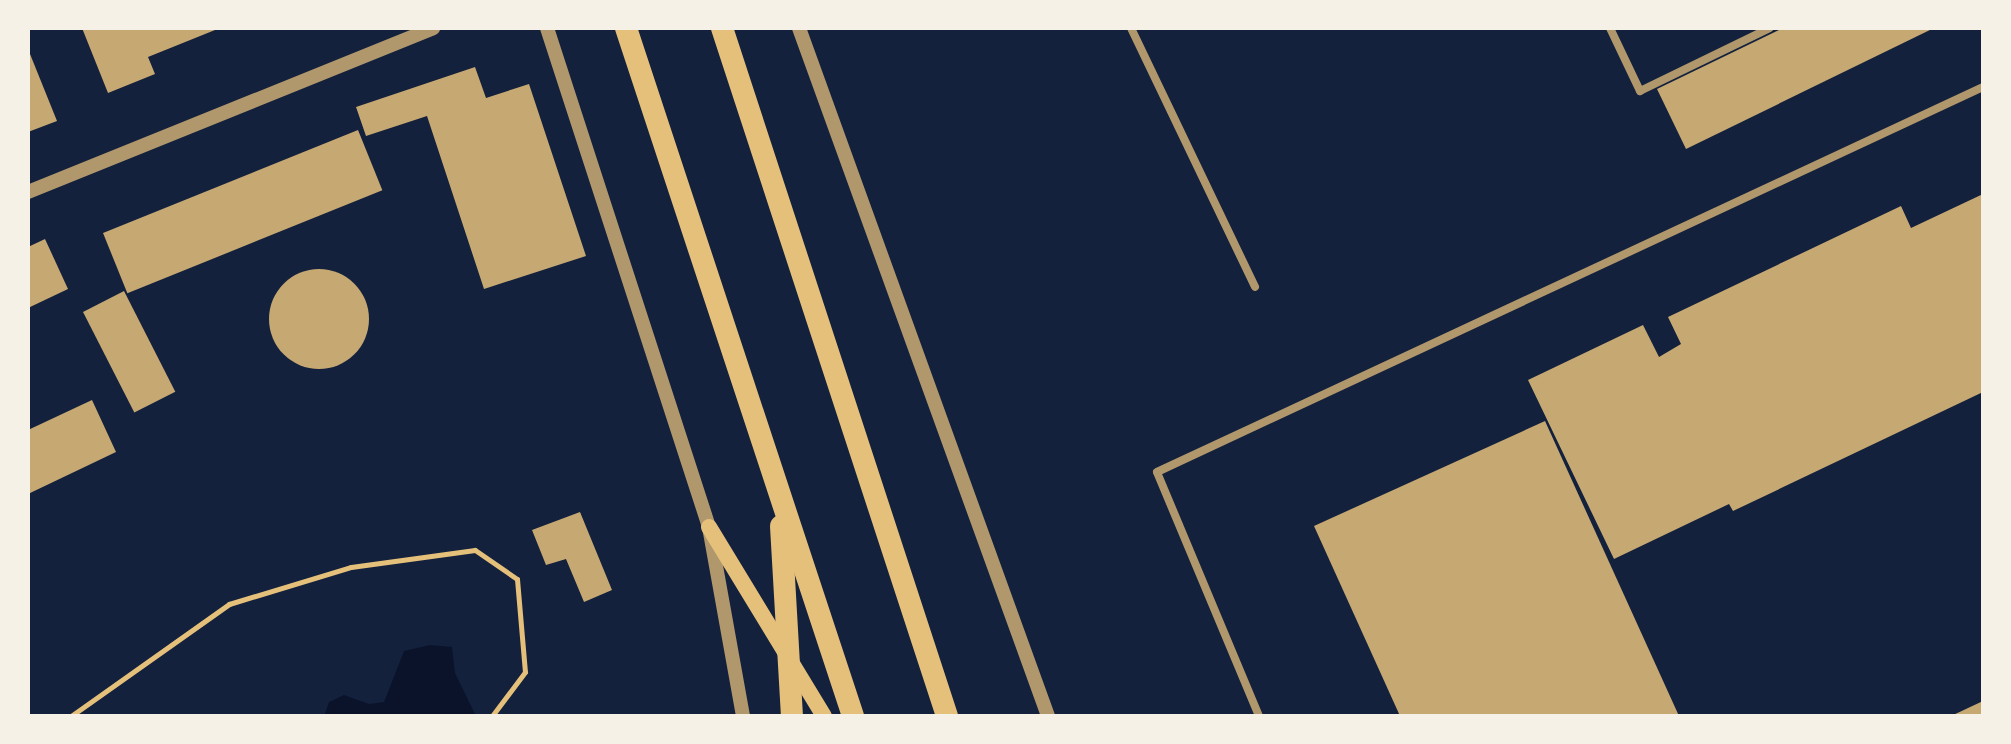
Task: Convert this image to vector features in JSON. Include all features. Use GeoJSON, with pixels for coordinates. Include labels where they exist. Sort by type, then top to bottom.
{"type":"FeatureCollection","features":[{"type":"Feature","properties":{"kind":"highway"},"geometry":{"type":"LineString","coordinates":[[722,28],[947,716]]}},
{"type":"Feature","properties":{"kind":"highway"},"geometry":{"type":"LineString","coordinates":[[641,73],[853,716]]}},
{"type":"Feature","properties":{"kind":"highway"},"geometry":{"type":"LineString","coordinates":[[779,497],[792,716]]}},
{"type":"Feature","properties":{"kind":"main road"},"geometry":{"type":"LineString","coordinates":[[626,28],[641,73]]}},
{"type":"Feature","properties":{"kind":"main road"},"geometry":{"type":"LineString","coordinates":[[722,28],[954,716]]}},
{"type":"Feature","properties":{"kind":"main road"},"geometry":{"type":"LineString","coordinates":[[656,119],[853,716]]}},
{"type":"Feature","properties":{"kind":"main road"},"geometry":{"type":"LineString","coordinates":[[709,527],[824,716]]}},
{"type":"Feature","properties":{"kind":"street"},"geometry":{"type":"LineString","coordinates":[[28,192],[433,28]]}},
{"type":"Feature","properties":{"kind":"street"},"geometry":{"type":"LineString","coordinates":[[547,28],[709,527],[743,716]]}},
{"type":"Feature","properties":{"kind":"street"},"geometry":{"type":"LineString","coordinates":[[799,28],[1048,716]]}},
{"type":"Feature","properties":{"kind":"street"},"geometry":{"type":"LineString","coordinates":[[1131,28],[1255,287]]}},
{"type":"Feature","properties":{"kind":"street"},"geometry":{"type":"LineString","coordinates":[[1610,28],[1640,91],[1770,28]]}},
{"type":"Feature","properties":{"kind":"street"},"geometry":{"type":"LineString","coordinates":[[1259,716],[1157,472],[1983,87]]}},
{"type":"Feature","properties":{"kind":"street"},"geometry":{"type":"LineString","coordinates":[[1037,687],[1037,716]]}},
{"type":"Feature","properties":{"kind":"path"},"geometry":{"type":"LineString","coordinates":[[71,716],[229,604],[351,567],[475,550],[517,579],[525,672],[492,716]]}},
{"type":"Feature","properties":{"kind":"water"},"geometry":{"type":"Polygon","coordinates":[[[430,645],[452,647],[455,673],[476,716],[324,716],[329,702],[344,695],[369,704],[384,702],[404,651],[430,645]]]}},
{"type":"Feature","properties":{"kind":"building"},"geometry":{"type":"Polygon","coordinates":[[[82,28],[220,28],[148,57],[155,74],[108,93],[82,28]]]}},
{"type":"Feature","properties":{"kind":"building"},"geometry":{"type":"Polygon","coordinates":[[[1783,28],[1934,28],[1686,149],[1657,89],[1783,28]]]}},
{"type":"Feature","properties":{"kind":"building"},"geometry":{"type":"Polygon","coordinates":[[[28,49],[57,121],[28,132],[28,49]]]}},
{"type":"Feature","properties":{"kind":"building"},"geometry":{"type":"Polygon","coordinates":[[[475,67],[486,98],[529,84],[586,256],[484,289],[427,116],[366,136],[356,107],[475,67]]]}},
{"type":"Feature","properties":{"kind":"building"},"geometry":{"type":"Polygon","coordinates":[[[358,130],[382,190],[127,293],[103,233],[358,130]]]}},
{"type":"Feature","properties":{"kind":"building"},"geometry":{"type":"Polygon","coordinates":[[[1983,194],[1983,392],[1733,511],[1729,504],[1614,559],[1528,380],[1643,325],[1659,357],[1681,344],[1668,317],[1901,206],[1911,228],[1983,194]]]}},
{"type":"Feature","properties":{"kind":"building"},"geometry":{"type":"Polygon","coordinates":[[[45,239],[68,289],[28,308],[28,247],[45,239]]]}},
{"type":"Feature","properties":{"kind":"building"},"geometry":{"type":"Polygon","coordinates":[[[319,269],[347,277],[361,291],[369,319],[361,347],[347,361],[319,369],[291,361],[277,347],[269,319],[277,291],[291,277],[319,269]]]}},
{"type":"Feature","properties":{"kind":"building"},"geometry":{"type":"Polygon","coordinates":[[[124,291],[175,392],[134,413],[83,312],[124,291]]]}},
{"type":"Feature","properties":{"kind":"building"},"geometry":{"type":"Polygon","coordinates":[[[92,400],[116,452],[28,494],[28,430],[92,400]]]}},
{"type":"Feature","properties":{"kind":"building"},"geometry":{"type":"Polygon","coordinates":[[[1545,421],[1679,716],[1400,716],[1314,526],[1545,421]]]}},
{"type":"Feature","properties":{"kind":"building"},"geometry":{"type":"Polygon","coordinates":[[[580,512],[612,590],[584,602],[566,559],[546,565],[532,530],[580,512]]]}},
{"type":"Feature","properties":{"kind":"building"},"geometry":{"type":"Polygon","coordinates":[[[1983,701],[1983,716],[1951,716],[1983,701]]]}}]}
